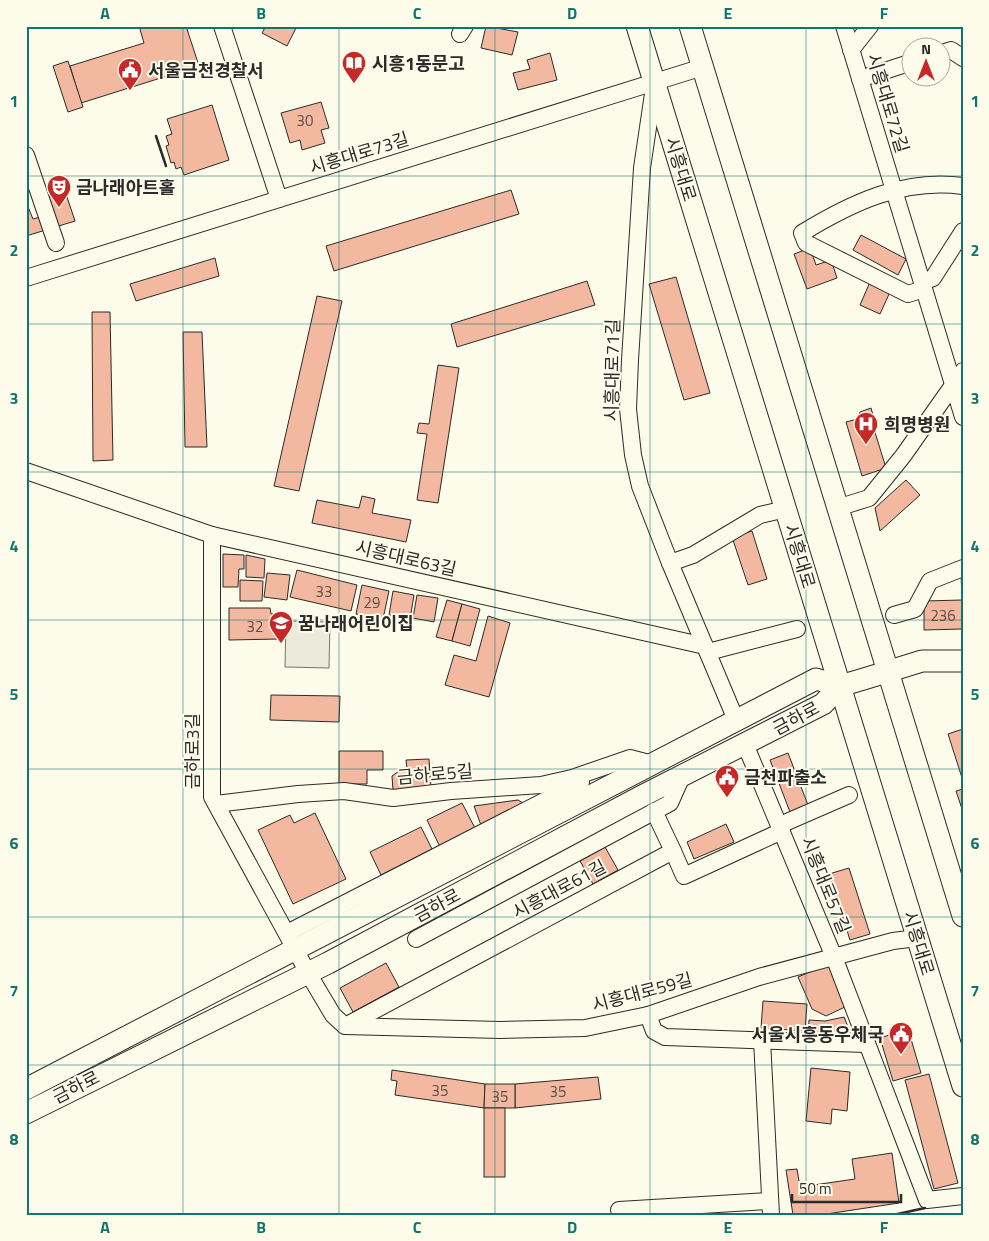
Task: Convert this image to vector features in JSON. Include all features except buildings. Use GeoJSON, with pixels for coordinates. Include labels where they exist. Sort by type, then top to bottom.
{"type":"FeatureCollection","features":[{"type":"Feature","properties":{"kind":"main road","name":"시흥대로"},"geometry":{"type":"LineString","coordinates":[[637,26],[963,1086]]}},
{"type":"Feature","properties":{"kind":"main road"},"geometry":{"type":"LineString","coordinates":[[690,26],[963,916]]}},
{"type":"Feature","properties":{"kind":"main road","name":"금하로"},"geometry":{"type":"LineString","coordinates":[[26,1113],[107,1071],[308,973],[823,704],[840,686],[922,661],[963,661]]}},
{"type":"Feature","properties":{"kind":"main road","name":"금하로"},"geometry":{"type":"LineString","coordinates":[[26,1089],[291,941],[653,764],[816,679],[840,686]]}},
{"type":"Feature","properties":{"kind":"street"},"geometry":{"type":"LineString","coordinates":[[222,26],[279,199]]}},
{"type":"Feature","properties":{"kind":"street","name":"시흥대로72길"},"geometry":{"type":"LineString","coordinates":[[844,26],[963,417]]}},
{"type":"Feature","properties":{"kind":"street"},"geometry":{"type":"LineString","coordinates":[[851,50],[870,26]]}},
{"type":"Feature","properties":{"kind":"street"},"geometry":{"type":"LineString","coordinates":[[952,51],[963,58]]}},
{"type":"Feature","properties":{"kind":"street"},"geometry":{"type":"LineString","coordinates":[[860,79],[902,65]]}},
{"type":"Feature","properties":{"kind":"street","name":"시흥대로73길"},"geometry":{"type":"LineString","coordinates":[[26,278],[703,67]]}},
{"type":"Feature","properties":{"kind":"street","name":"시흥대로71길"},"geometry":{"type":"LineString","coordinates":[[654,82],[642,168],[628,409],[640,486],[706,649]]}},
{"type":"Feature","properties":{"kind":"street"},"geometry":{"type":"LineString","coordinates":[[26,155],[56,243]]}},
{"type":"Feature","properties":{"kind":"street"},"geometry":{"type":"LineString","coordinates":[[963,186],[947,184],[894,192],[867,199],[842,209],[802,233],[806,243],[908,294],[933,278],[963,232]]}},
{"type":"Feature","properties":{"kind":"street"},"geometry":{"type":"LineString","coordinates":[[837,508],[868,498],[954,387],[963,371]]}},
{"type":"Feature","properties":{"kind":"street","name":"시흥대로63길"},"geometry":{"type":"LineString","coordinates":[[26,471],[212,534],[706,649]]}},
{"type":"Feature","properties":{"kind":"street"},"geometry":{"type":"LineString","coordinates":[[670,563],[694,555],[760,515],[786,509]]}},
{"type":"Feature","properties":{"kind":"street","name":"금하로3길"},"geometry":{"type":"LineString","coordinates":[[212,534],[212,797],[308,973]]}},
{"type":"Feature","properties":{"kind":"street"},"geometry":{"type":"LineString","coordinates":[[894,615],[915,609],[930,580],[963,568]]}},
{"type":"Feature","properties":{"kind":"street"},"geometry":{"type":"LineString","coordinates":[[736,720],[706,649],[797,629]]}},
{"type":"Feature","properties":{"kind":"street","name":"시흥대로57길"},"geometry":{"type":"LineString","coordinates":[[745,744],[834,957],[927,1200],[963,1196]]}},
{"type":"Feature","properties":{"kind":"street","name":"금하로5길"},"geometry":{"type":"LineString","coordinates":[[216,804],[298,794],[344,792],[393,798],[541,785],[614,765],[630,758],[653,764]]}},
{"type":"Feature","properties":{"kind":"street"},"geometry":{"type":"LineString","coordinates":[[291,941],[614,765]]}},
{"type":"Feature","properties":{"kind":"street"},"geometry":{"type":"LineString","coordinates":[[416,938],[670,803],[682,776]]}},
{"type":"Feature","properties":{"kind":"street"},"geometry":{"type":"LineString","coordinates":[[654,812],[684,876],[849,795]]}},
{"type":"Feature","properties":{"kind":"street","name":"시흥대로61길"},"geometry":{"type":"LineString","coordinates":[[345,1026],[672,851]]}},
{"type":"Feature","properties":{"kind":"street","name":"시흥대로59길"},"geometry":{"type":"LineString","coordinates":[[345,1026],[500,1030],[584,1028],[648,1015],[759,977],[893,941],[917,938]]}},
{"type":"Feature","properties":{"kind":"street"},"geometry":{"type":"LineString","coordinates":[[308,973],[333,1015],[345,1026]]}},
{"type":"Feature","properties":{"kind":"street"},"geometry":{"type":"LineString","coordinates":[[648,1015],[654,1031],[665,1037],[866,1044]]}},
{"type":"Feature","properties":{"kind":"street"},"geometry":{"type":"LineString","coordinates":[[619,1210],[770,1208],[762,1040]]}},
{"type":"Feature","properties":{"kind":"shaded area"},"geometry":{"type":"Polygon","coordinates":[[[286,621],[330,622],[329,668],[285,667],[286,621]]]}},
{"type":"Feature","properties":{"kind":"wall"},"geometry":{"type":"LineString","coordinates":[[156,136],[166,166]]}},
{"type":"Feature","properties":{"kind":"wall"},"geometry":{"type":"LineString","coordinates":[[893,1215],[925,1208]]}},
{"type":"Feature","properties":{"kind":"place","name":"시흥1동문고"},"geometry":{"type":"Point","coordinates":[354,84]}},
{"type":"Feature","properties":{"kind":"place","name":"서울금천경찰서"},"geometry":{"type":"Point","coordinates":[130,91]}},
{"type":"Feature","properties":{"kind":"place","name":"금나래아트홀"},"geometry":{"type":"Point","coordinates":[59,208]}},
{"type":"Feature","properties":{"kind":"place","name":"희명병원"},"geometry":{"type":"Point","coordinates":[866,445]}},
{"type":"Feature","properties":{"kind":"place","name":"꿈나래어린이집"},"geometry":{"type":"Point","coordinates":[281,644]}},
{"type":"Feature","properties":{"kind":"place","name":"금천파출소"},"geometry":{"type":"Point","coordinates":[727,798]}},
{"type":"Feature","properties":{"kind":"place","name":"서울시흥동우체국"},"geometry":{"type":"Point","coordinates":[901,1055]}}]}
